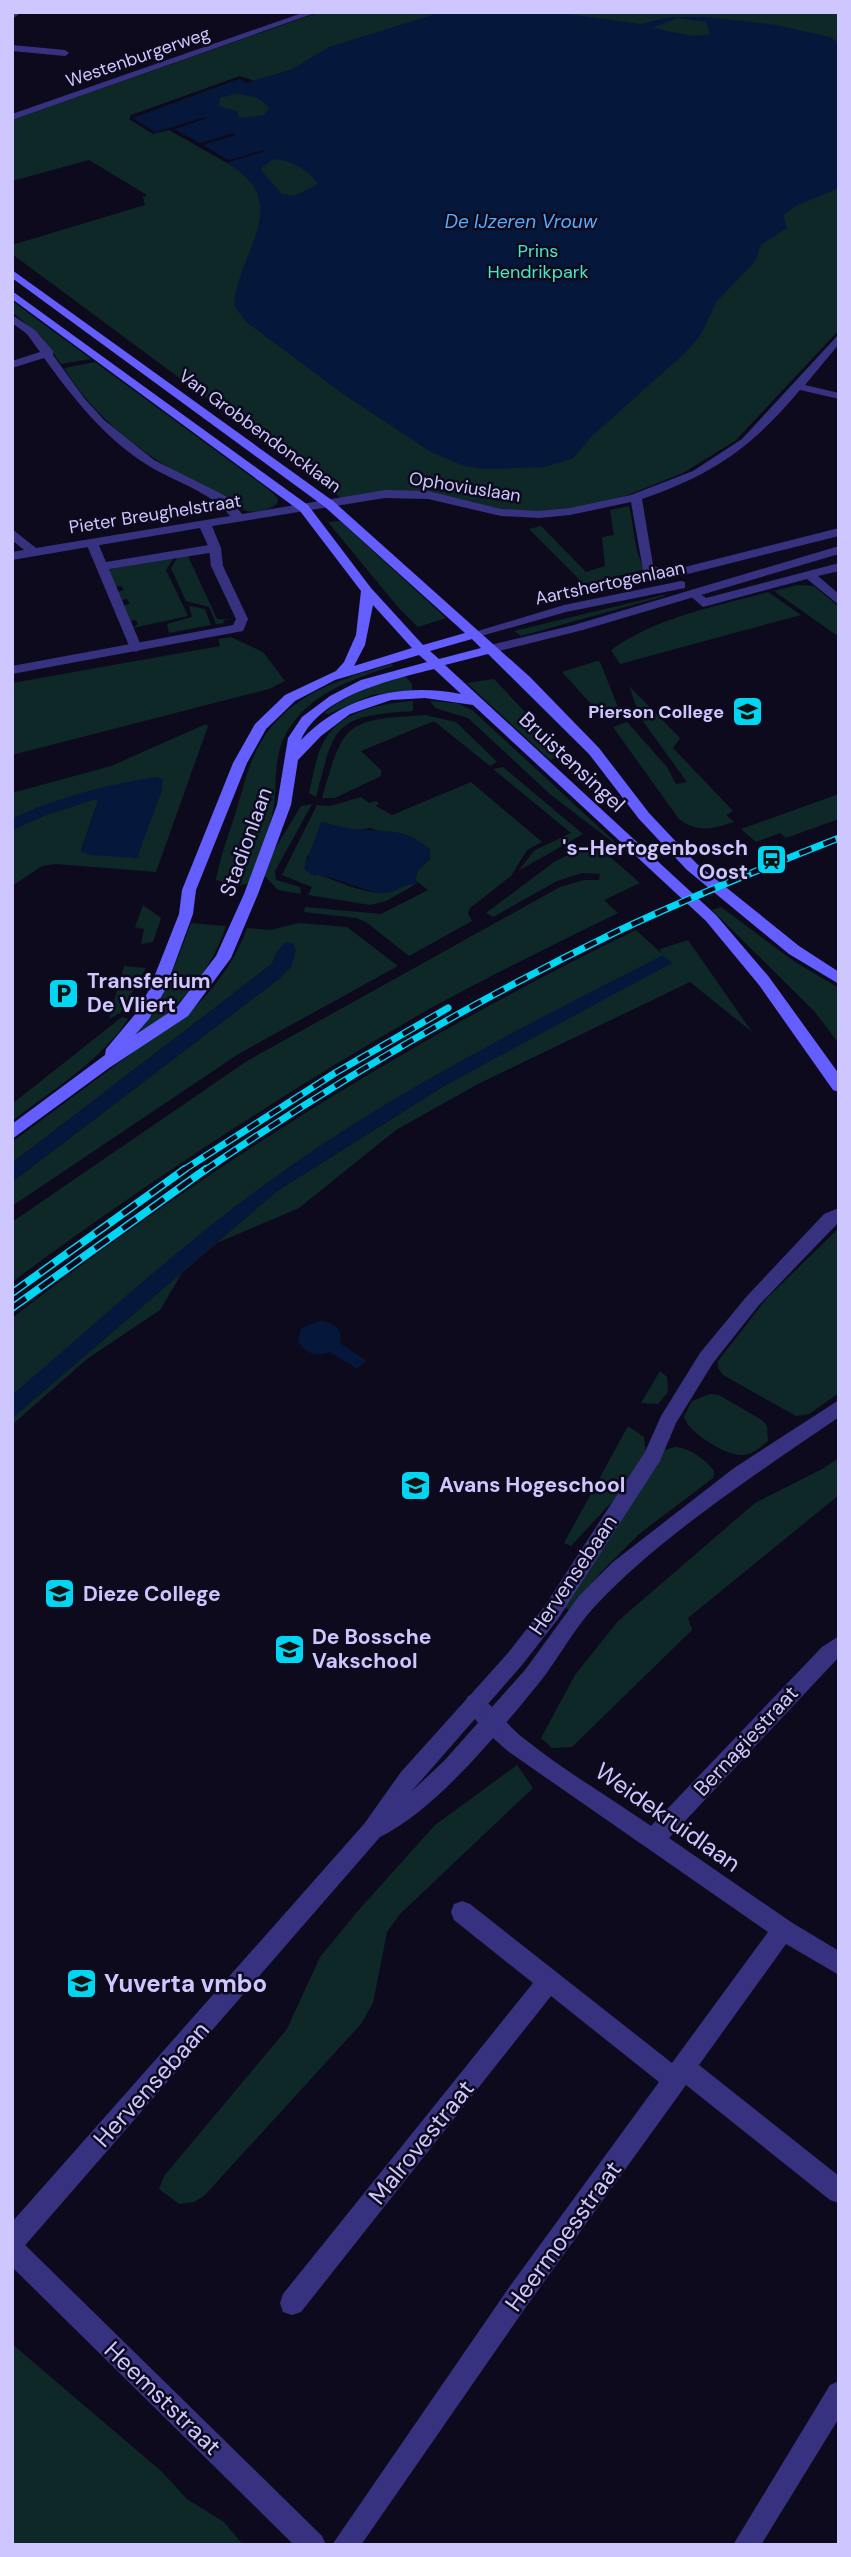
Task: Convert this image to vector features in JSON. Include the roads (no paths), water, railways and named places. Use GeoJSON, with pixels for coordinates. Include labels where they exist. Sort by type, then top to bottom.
{"type":"FeatureCollection","features":[{"type":"Feature","properties":{"kind":"main road","name":"Van Grobbendoncklaan"},"geometry":{"type":"LineString","coordinates":[[12,273],[329,504],[474,634]]}},
{"type":"Feature","properties":{"kind":"main road","name":"Van Grobbendoncklaan"},"geometry":{"type":"LineString","coordinates":[[12,294],[304,508],[368,591],[420,649]]}},
{"type":"Feature","properties":{"kind":"main road"},"geometry":{"type":"LineString","coordinates":[[341,673],[357,654],[367,611],[368,591]]}},
{"type":"Feature","properties":{"kind":"main road","name":"Bruistensingel"},"geometry":{"type":"LineString","coordinates":[[474,634],[594,751],[644,816],[692,867],[794,950],[839,979]]}},
{"type":"Feature","properties":{"kind":"main road"},"geometry":{"type":"LineString","coordinates":[[420,649],[474,634]]}},
{"type":"Feature","properties":{"kind":"main road","name":"Bruistensingel"},"geometry":{"type":"LineString","coordinates":[[420,649],[711,918],[764,981],[839,1086]]}},
{"type":"Feature","properties":{"kind":"main road","name":"Stadionlaan"},"geometry":{"type":"LineString","coordinates":[[103,1064],[142,1014],[156,990],[186,914],[189,890],[251,739],[269,717],[290,698],[341,673],[420,649]]}},
{"type":"Feature","properties":{"kind":"main road"},"geometry":{"type":"LineString","coordinates":[[435,663],[491,649]]}},
{"type":"Feature","properties":{"kind":"main road","name":"Stadionlaan"},"geometry":{"type":"LineString","coordinates":[[12,1133],[103,1064],[182,1012],[223,958],[251,894],[284,804],[295,738],[302,725],[335,699],[366,683],[435,663]]}},
{"type":"Feature","properties":{"kind":"main road"},"geometry":{"type":"LineString","coordinates":[[292,759],[326,724],[344,712],[370,701],[423,695],[457,697],[477,703]]}},
{"type":"Feature","properties":{"kind":"street"},"geometry":{"type":"LineString","coordinates":[[12,17],[18,12]]}},
{"type":"Feature","properties":{"kind":"street","name":"Westenburgerweg"},"geometry":{"type":"LineString","coordinates":[[12,117],[314,12]]}},
{"type":"Feature","properties":{"kind":"street"},"geometry":{"type":"LineString","coordinates":[[12,48],[65,53]]}},
{"type":"Feature","properties":{"kind":"street"},"geometry":{"type":"LineString","coordinates":[[12,318],[31,332],[49,353],[80,400],[109,430],[150,462],[191,485],[224,499],[239,519]]}},
{"type":"Feature","properties":{"kind":"street","name":"Ophoviuslaan"},"geometry":{"type":"LineString","coordinates":[[329,504],[385,494],[427,495],[482,509],[538,516],[579,510],[636,496],[684,479],[730,454],[761,427],[839,337]]}},
{"type":"Feature","properties":{"kind":"street"},"geometry":{"type":"LineString","coordinates":[[12,365],[49,353]]}},
{"type":"Feature","properties":{"kind":"street"},"geometry":{"type":"LineString","coordinates":[[797,386],[839,396]]}},
{"type":"Feature","properties":{"kind":"street","name":"Aartshertogenlaan"},"geometry":{"type":"LineString","coordinates":[[636,496],[647,565],[656,574],[673,575],[839,532]]}},
{"type":"Feature","properties":{"kind":"street","name":"Pieter Breughelstraat"},"geometry":{"type":"LineString","coordinates":[[12,556],[329,504]]}},
{"type":"Feature","properties":{"kind":"street"},"geometry":{"type":"LineString","coordinates":[[13,669],[238,628],[242,619],[217,566],[215,548],[205,525]]}},
{"type":"Feature","properties":{"kind":"street"},"geometry":{"type":"LineString","coordinates":[[12,533],[33,552]]}},
{"type":"Feature","properties":{"kind":"street"},"geometry":{"type":"LineString","coordinates":[[92,543],[136,648]]}},
{"type":"Feature","properties":{"kind":"street"},"geometry":{"type":"LineString","coordinates":[[102,566],[215,548]]}},
{"type":"Feature","properties":{"kind":"street","name":"Aartshertogenlaan"},"geometry":{"type":"LineString","coordinates":[[474,634],[564,609],[754,572],[839,550]]}},
{"type":"Feature","properties":{"kind":"street","name":"Aartshertogenlaan"},"geometry":{"type":"LineString","coordinates":[[693,593],[703,603],[839,567]]}},
{"type":"Feature","properties":{"kind":"street","name":"Aartshertogenlaan"},"geometry":{"type":"LineString","coordinates":[[491,649],[693,593],[754,572]]}},
{"type":"Feature","properties":{"kind":"street"},"geometry":{"type":"LineString","coordinates":[[808,575],[839,601]]}},
{"type":"Feature","properties":{"kind":"street","name":"Hervensebaan"},"geometry":{"type":"LineString","coordinates":[[12,2241],[372,1831],[388,1804],[535,1634],[653,1456],[664,1427],[694,1374],[758,1292],[830,1219],[839,1214]]}},
{"type":"Feature","properties":{"kind":"street","name":"Hervensebaan"},"geometry":{"type":"LineString","coordinates":[[372,1831],[407,1810],[451,1768],[532,1676],[586,1602],[620,1568],[741,1474],[839,1407]]}},
{"type":"Feature","properties":{"kind":"street","name":"Bernagiestraat"},"geometry":{"type":"LineString","coordinates":[[654,1839],[829,1653],[839,1646]]}},
{"type":"Feature","properties":{"kind":"street","name":"Weidekruidlaan"},"geometry":{"type":"LineString","coordinates":[[475,1703],[491,1723],[516,1745],[783,1930],[839,1964]]}},
{"type":"Feature","properties":{"kind":"street"},"geometry":{"type":"LineString","coordinates":[[463,1912],[550,1980],[839,2191]]}},
{"type":"Feature","properties":{"kind":"street","name":"Heermoesstraat"},"geometry":{"type":"LineString","coordinates":[[345,2545],[519,2295],[681,2075],[783,1930]]}},
{"type":"Feature","properties":{"kind":"street","name":"Malrovestraat"},"geometry":{"type":"LineString","coordinates":[[292,2303],[550,1980]]}},
{"type":"Feature","properties":{"kind":"street","name":"Heemststraat"},"geometry":{"type":"LineString","coordinates":[[12,2250],[313,2545]]}},
{"type":"Feature","properties":{"kind":"street"},"geometry":{"type":"LineString","coordinates":[[746,2545],[839,2395]]}},
{"type":"Feature","properties":{"kind":"water","name":"De IJzeren Vrouw"},"geometry":{"type":"Polygon","coordinates":[[[442,12],[554,12],[640,24],[670,17],[706,17],[777,25],[830,37],[839,43],[839,188],[796,206],[783,215],[787,228],[761,245],[754,263],[717,301],[700,336],[685,353],[591,437],[573,458],[545,467],[486,469],[464,466],[431,452],[343,394],[245,321],[234,305],[240,277],[259,224],[260,208],[257,192],[246,177],[227,163],[265,151],[229,160],[202,145],[235,134],[200,143],[174,128],[205,117],[155,132],[132,118],[239,79],[247,83],[292,69],[329,47],[442,12]],[[677,18],[653,28],[692,36],[710,34],[706,22],[677,18]],[[235,94],[220,98],[219,106],[237,111],[239,118],[264,115],[269,109],[259,99],[250,96],[235,94]],[[273,159],[260,169],[282,194],[294,196],[317,182],[303,169],[279,160],[273,159]]]}},
{"type":"Feature","properties":{"kind":"water"},"geometry":{"type":"Polygon","coordinates":[[[157,777],[163,780],[162,790],[138,855],[140,858],[81,852],[98,802],[95,799],[43,816],[12,830],[12,819],[47,804],[120,783],[157,777]]]}},
{"type":"Feature","properties":{"kind":"water"},"geometry":{"type":"Polygon","coordinates":[[[321,822],[402,834],[429,849],[430,858],[418,870],[415,880],[418,883],[386,893],[326,876],[312,875],[304,869],[321,822]]]}},
{"type":"Feature","properties":{"kind":"water"},"geometry":{"type":"Polygon","coordinates":[[[286,942],[293,943],[296,951],[291,967],[280,978],[12,1182],[12,1163],[272,964],[278,950],[286,942]]]}},
{"type":"Feature","properties":{"kind":"water"},"geometry":{"type":"Polygon","coordinates":[[[663,955],[672,963],[444,1086],[277,1191],[12,1418],[12,1395],[167,1261],[264,1185],[408,1091],[663,955]]]}},
{"type":"Feature","properties":{"kind":"water"},"geometry":{"type":"Polygon","coordinates":[[[319,1321],[336,1327],[340,1333],[340,1343],[366,1361],[357,1369],[330,1352],[316,1354],[304,1349],[298,1340],[301,1329],[319,1321]]]}},
{"type":"Feature","properties":{"kind":"railway"},"geometry":{"type":"LineString","coordinates":[[204,1171],[355,1074],[511,985],[645,918],[839,838]]}},
{"type":"Feature","properties":{"kind":"railway"},"geometry":{"type":"LineString","coordinates":[[184,1170],[335,1073],[448,1008]]}},
{"type":"Feature","properties":{"kind":"railway"},"geometry":{"type":"LineString","coordinates":[[12,1308],[206,1169]]}},
{"type":"Feature","properties":{"kind":"railway"},"geometry":{"type":"LineString","coordinates":[[12,1293],[184,1170]]}},
{"type":"Feature","properties":{"kind":"place","name":"Pierson College"},"geometry":{"type":"Point","coordinates":[747,712]}},
{"type":"Feature","properties":{"kind":"place","name":"'s-Hertogenbosch Oost"},"geometry":{"type":"Point","coordinates":[771,860]}},
{"type":"Feature","properties":{"kind":"place","name":"Transferium De Vliert"},"geometry":{"type":"Point","coordinates":[64,993]}},
{"type":"Feature","properties":{"kind":"place","name":"Avans Hogeschool"},"geometry":{"type":"Point","coordinates":[416,1485]}},
{"type":"Feature","properties":{"kind":"place","name":"Dieze College"},"geometry":{"type":"Point","coordinates":[60,1594]}},
{"type":"Feature","properties":{"kind":"place","name":"De Bossche Vakschool"},"geometry":{"type":"Point","coordinates":[289,1649]}},
{"type":"Feature","properties":{"kind":"place","name":"Yuverta vmbo"},"geometry":{"type":"Point","coordinates":[81,1983]}},
{"type":"Feature","properties":{"kind":"park label","name":"Prins Hendrikpark"},"geometry":{"type":"Point","coordinates":[538,261]}}]}
